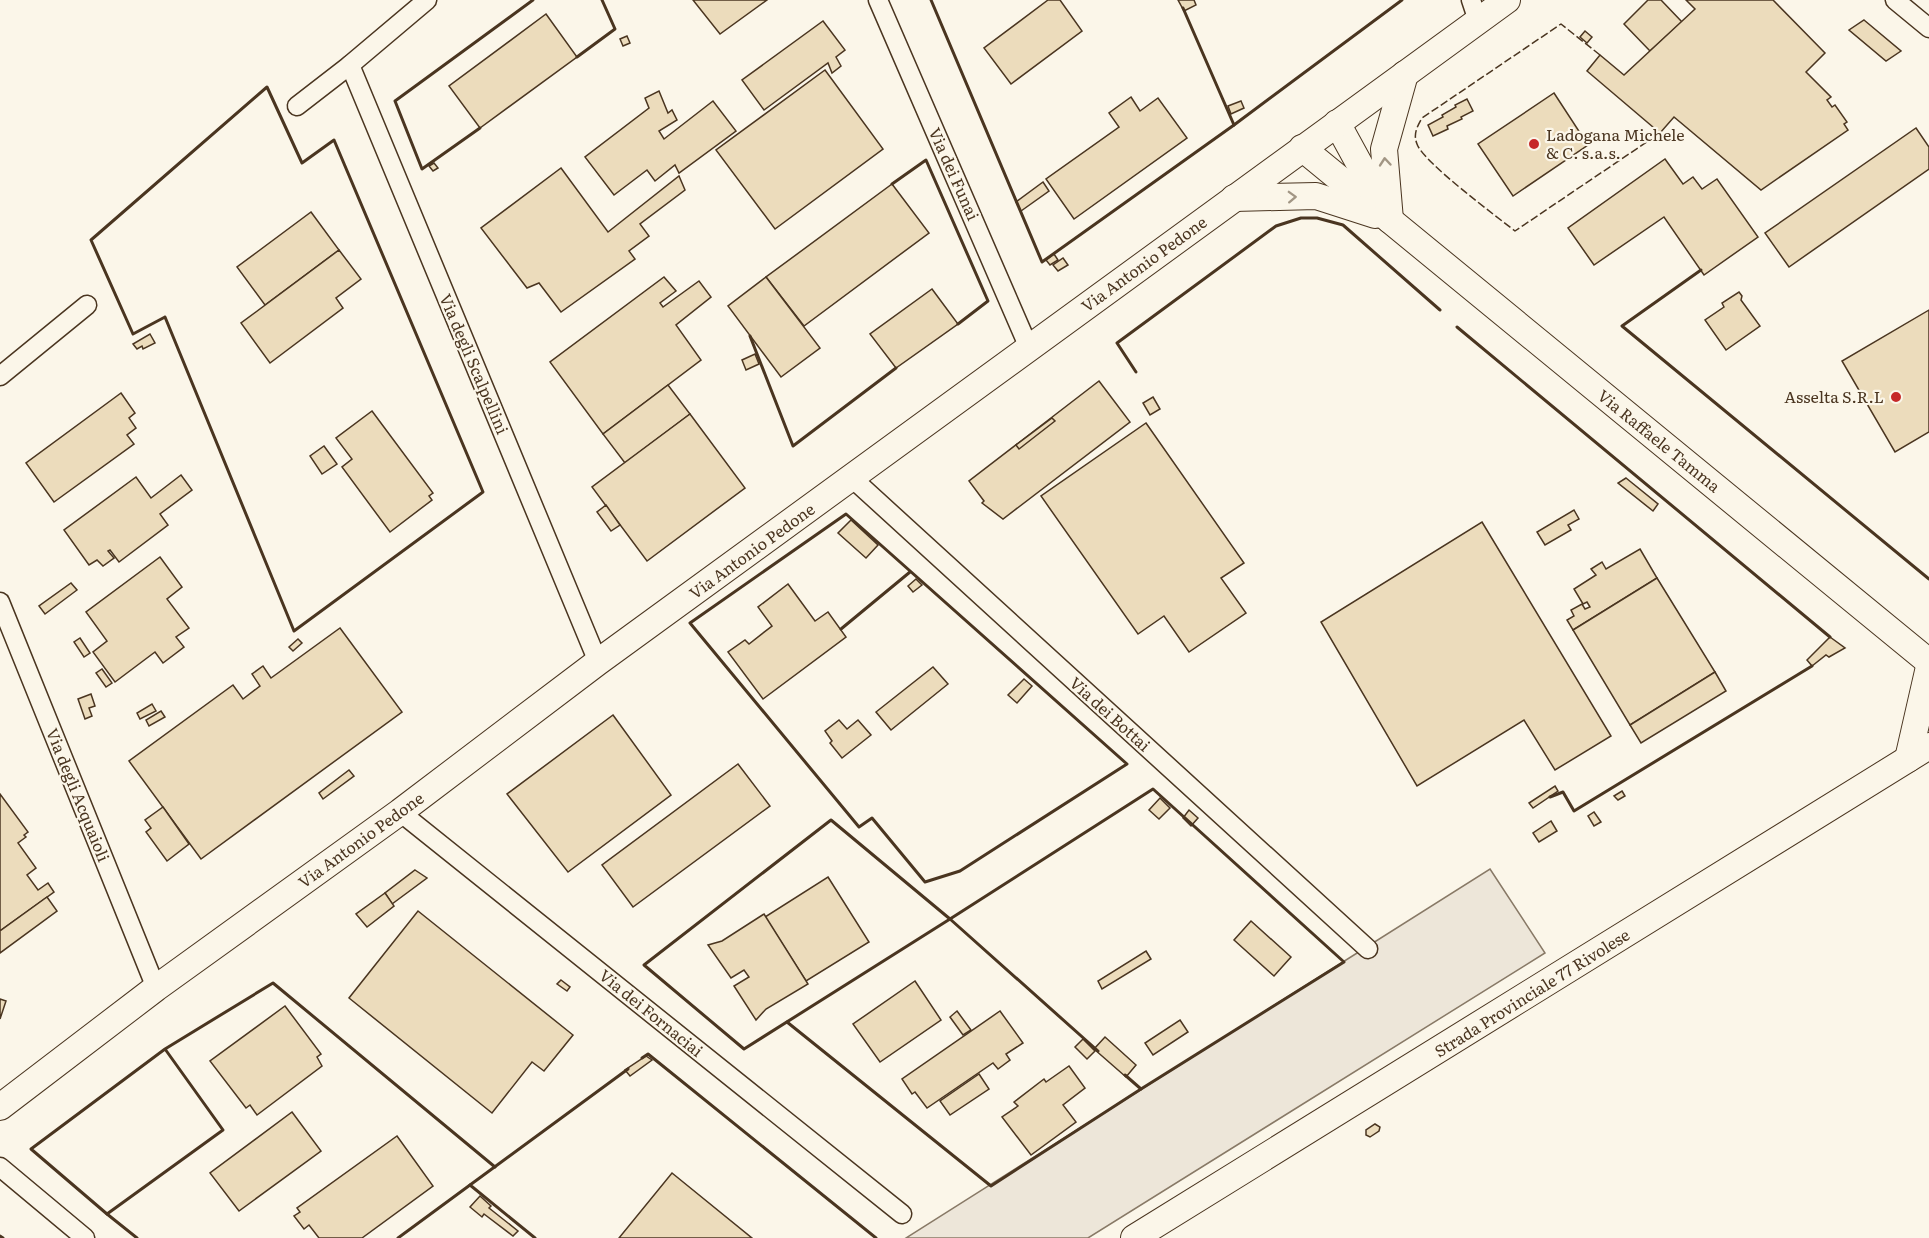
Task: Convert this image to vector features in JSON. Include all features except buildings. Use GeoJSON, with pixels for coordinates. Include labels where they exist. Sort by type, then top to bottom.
{"type":"FeatureCollection","features":[{"type":"Feature","properties":{"kind":"street"},"geometry":{"type":"LineString","coordinates":[[297,106],[427,0]]}},
{"type":"Feature","properties":{"kind":"street","name":"Via dei Funai"},"geometry":{"type":"LineString","coordinates":[[878,0],[1029,348]]}},
{"type":"Feature","properties":{"kind":"street","name":"Via Antonio Pedone"},"geometry":{"type":"LineString","coordinates":[[0,1107],[156,988],[400,812],[598,662],[1405,74],[1474,10],[1507,0]]}},
{"type":"Feature","properties":{"kind":"street"},"geometry":{"type":"LineString","coordinates":[[1894,0],[1929,28]]}},
{"type":"Feature","properties":{"kind":"street","name":"Via degli Scalpellini"},"geometry":{"type":"LineString","coordinates":[[350,65],[598,662]]}},
{"type":"Feature","properties":{"kind":"street"},"geometry":{"type":"LineString","coordinates":[[1390,220],[1384,149],[1405,74]]}},
{"type":"Feature","properties":{"kind":"street"},"geometry":{"type":"LineString","coordinates":[[1337,123],[1390,220]]}},
{"type":"Feature","properties":{"kind":"street","name":"Via Raffaele Tamma"},"geometry":{"type":"LineString","coordinates":[[1302,148],[1929,664]]}},
{"type":"Feature","properties":{"kind":"street"},"geometry":{"type":"LineString","coordinates":[[1234,198],[1316,196],[1390,220]]}},
{"type":"Feature","properties":{"kind":"street"},"geometry":{"type":"LineString","coordinates":[[0,376],[87,305]]}},
{"type":"Feature","properties":{"kind":"street","name":"Via dei Bottai"},"geometry":{"type":"LineString","coordinates":[[852,478],[1368,949]]}},
{"type":"Feature","properties":{"kind":"street","name":"Via degli Acquaioli"},"geometry":{"type":"LineString","coordinates":[[0,602],[156,988]]}},
{"type":"Feature","properties":{"kind":"street"},"geometry":{"type":"LineString","coordinates":[[1919,752],[1929,664]]}},
{"type":"Feature","properties":{"kind":"street","name":"Strada Provinciale 77 Rivolese"},"geometry":{"type":"LineString","coordinates":[[1134,1238],[1919,752]]}},
{"type":"Feature","properties":{"kind":"street","name":"Via dei Fornaciai"},"geometry":{"type":"LineString","coordinates":[[400,812],[902,1214]]}},
{"type":"Feature","properties":{"kind":"street"},"geometry":{"type":"LineString","coordinates":[[0,1167],[85,1238]]}},
{"type":"Feature","properties":{"kind":"shaded area"},"geometry":{"type":"Polygon","coordinates":[[[1490,869],[1545,953],[1088,1238],[906,1238],[1490,869]]]}},
{"type":"Feature","properties":{"kind":"fence"},"geometry":{"type":"LineString","coordinates":[[1600,55],[1561,24],[1422,118],[1417,128],[1417,144],[1432,163],[1515,231],[1660,133]]}},
{"type":"Feature","properties":{"kind":"wall"},"geometry":{"type":"LineString","coordinates":[[480,128],[422,169],[395,101],[533,0]]}},
{"type":"Feature","properties":{"kind":"wall"},"geometry":{"type":"LineString","coordinates":[[577,57],[615,29],[602,0]]}},
{"type":"Feature","properties":{"kind":"wall"},"geometry":{"type":"LineString","coordinates":[[931,0],[1042,262],[1234,125]]}},
{"type":"Feature","properties":{"kind":"wall"},"geometry":{"type":"LineString","coordinates":[[1183,8],[1234,125],[1402,0]]}},
{"type":"Feature","properties":{"kind":"wall"},"geometry":{"type":"LineString","coordinates":[[267,87],[302,163],[334,140],[483,492],[294,631],[165,317],[133,334],[91,240],[267,87]]}},
{"type":"Feature","properties":{"kind":"wall"},"geometry":{"type":"LineString","coordinates":[[892,184],[926,160],[988,301],[958,324]]}},
{"type":"Feature","properties":{"kind":"wall"},"geometry":{"type":"LineString","coordinates":[[1136,372],[1117,343],[1276,226],[1301,218],[1317,218],[1343,225],[1440,310]]}},
{"type":"Feature","properties":{"kind":"wall"},"geometry":{"type":"LineString","coordinates":[[1701,270],[1622,326],[1929,579]]}},
{"type":"Feature","properties":{"kind":"wall"},"geometry":{"type":"LineString","coordinates":[[1457,327],[1830,637]]}},
{"type":"Feature","properties":{"kind":"wall"},"geometry":{"type":"LineString","coordinates":[[750,336],[793,446],[896,368]]}},
{"type":"Feature","properties":{"kind":"wall"},"geometry":{"type":"LineString","coordinates":[[846,514],[1127,764],[960,871],[925,882],[872,818],[859,827],[690,623],[846,514]]}},
{"type":"Feature","properties":{"kind":"wall"},"geometry":{"type":"LineString","coordinates":[[841,629],[910,572]]}},
{"type":"Feature","properties":{"kind":"wall"},"geometry":{"type":"LineString","coordinates":[[1550,797],[1563,792],[1574,811],[1812,666]]}},
{"type":"Feature","properties":{"kind":"wall"},"geometry":{"type":"LineString","coordinates":[[1098,1051],[950,919],[1153,789],[1344,962],[1141,1089]]}},
{"type":"Feature","properties":{"kind":"wall"},"geometry":{"type":"LineString","coordinates":[[831,820],[950,919],[744,1049],[644,965],[831,820]]}},
{"type":"Feature","properties":{"kind":"wall"},"geometry":{"type":"LineString","coordinates":[[165,1049],[223,1130],[107,1214],[31,1149],[165,1049],[273,983],[495,1167]]}},
{"type":"Feature","properties":{"kind":"wall"},"geometry":{"type":"LineString","coordinates":[[787,1022],[991,1186],[1141,1089],[1125,1075]]}},
{"type":"Feature","properties":{"kind":"wall"},"geometry":{"type":"LineString","coordinates":[[642,1058],[648,1054],[876,1238]]}},
{"type":"Feature","properties":{"kind":"wall"},"geometry":{"type":"LineString","coordinates":[[535,1238],[470,1185],[628,1069]]}},
{"type":"Feature","properties":{"kind":"wall"},"geometry":{"type":"LineString","coordinates":[[398,1238],[470,1185]]}},
{"type":"Feature","properties":{"kind":"wall"},"geometry":{"type":"LineString","coordinates":[[107,1214],[137,1238]]}},
{"type":"Feature","properties":{"kind":"place","name":"Ladogana Michele & C. s.a.s."},"geometry":{"type":"Point","coordinates":[1534,144]}},
{"type":"Feature","properties":{"kind":"place","name":"Asselta S.R.L"},"geometry":{"type":"Point","coordinates":[1896,397]}}]}
